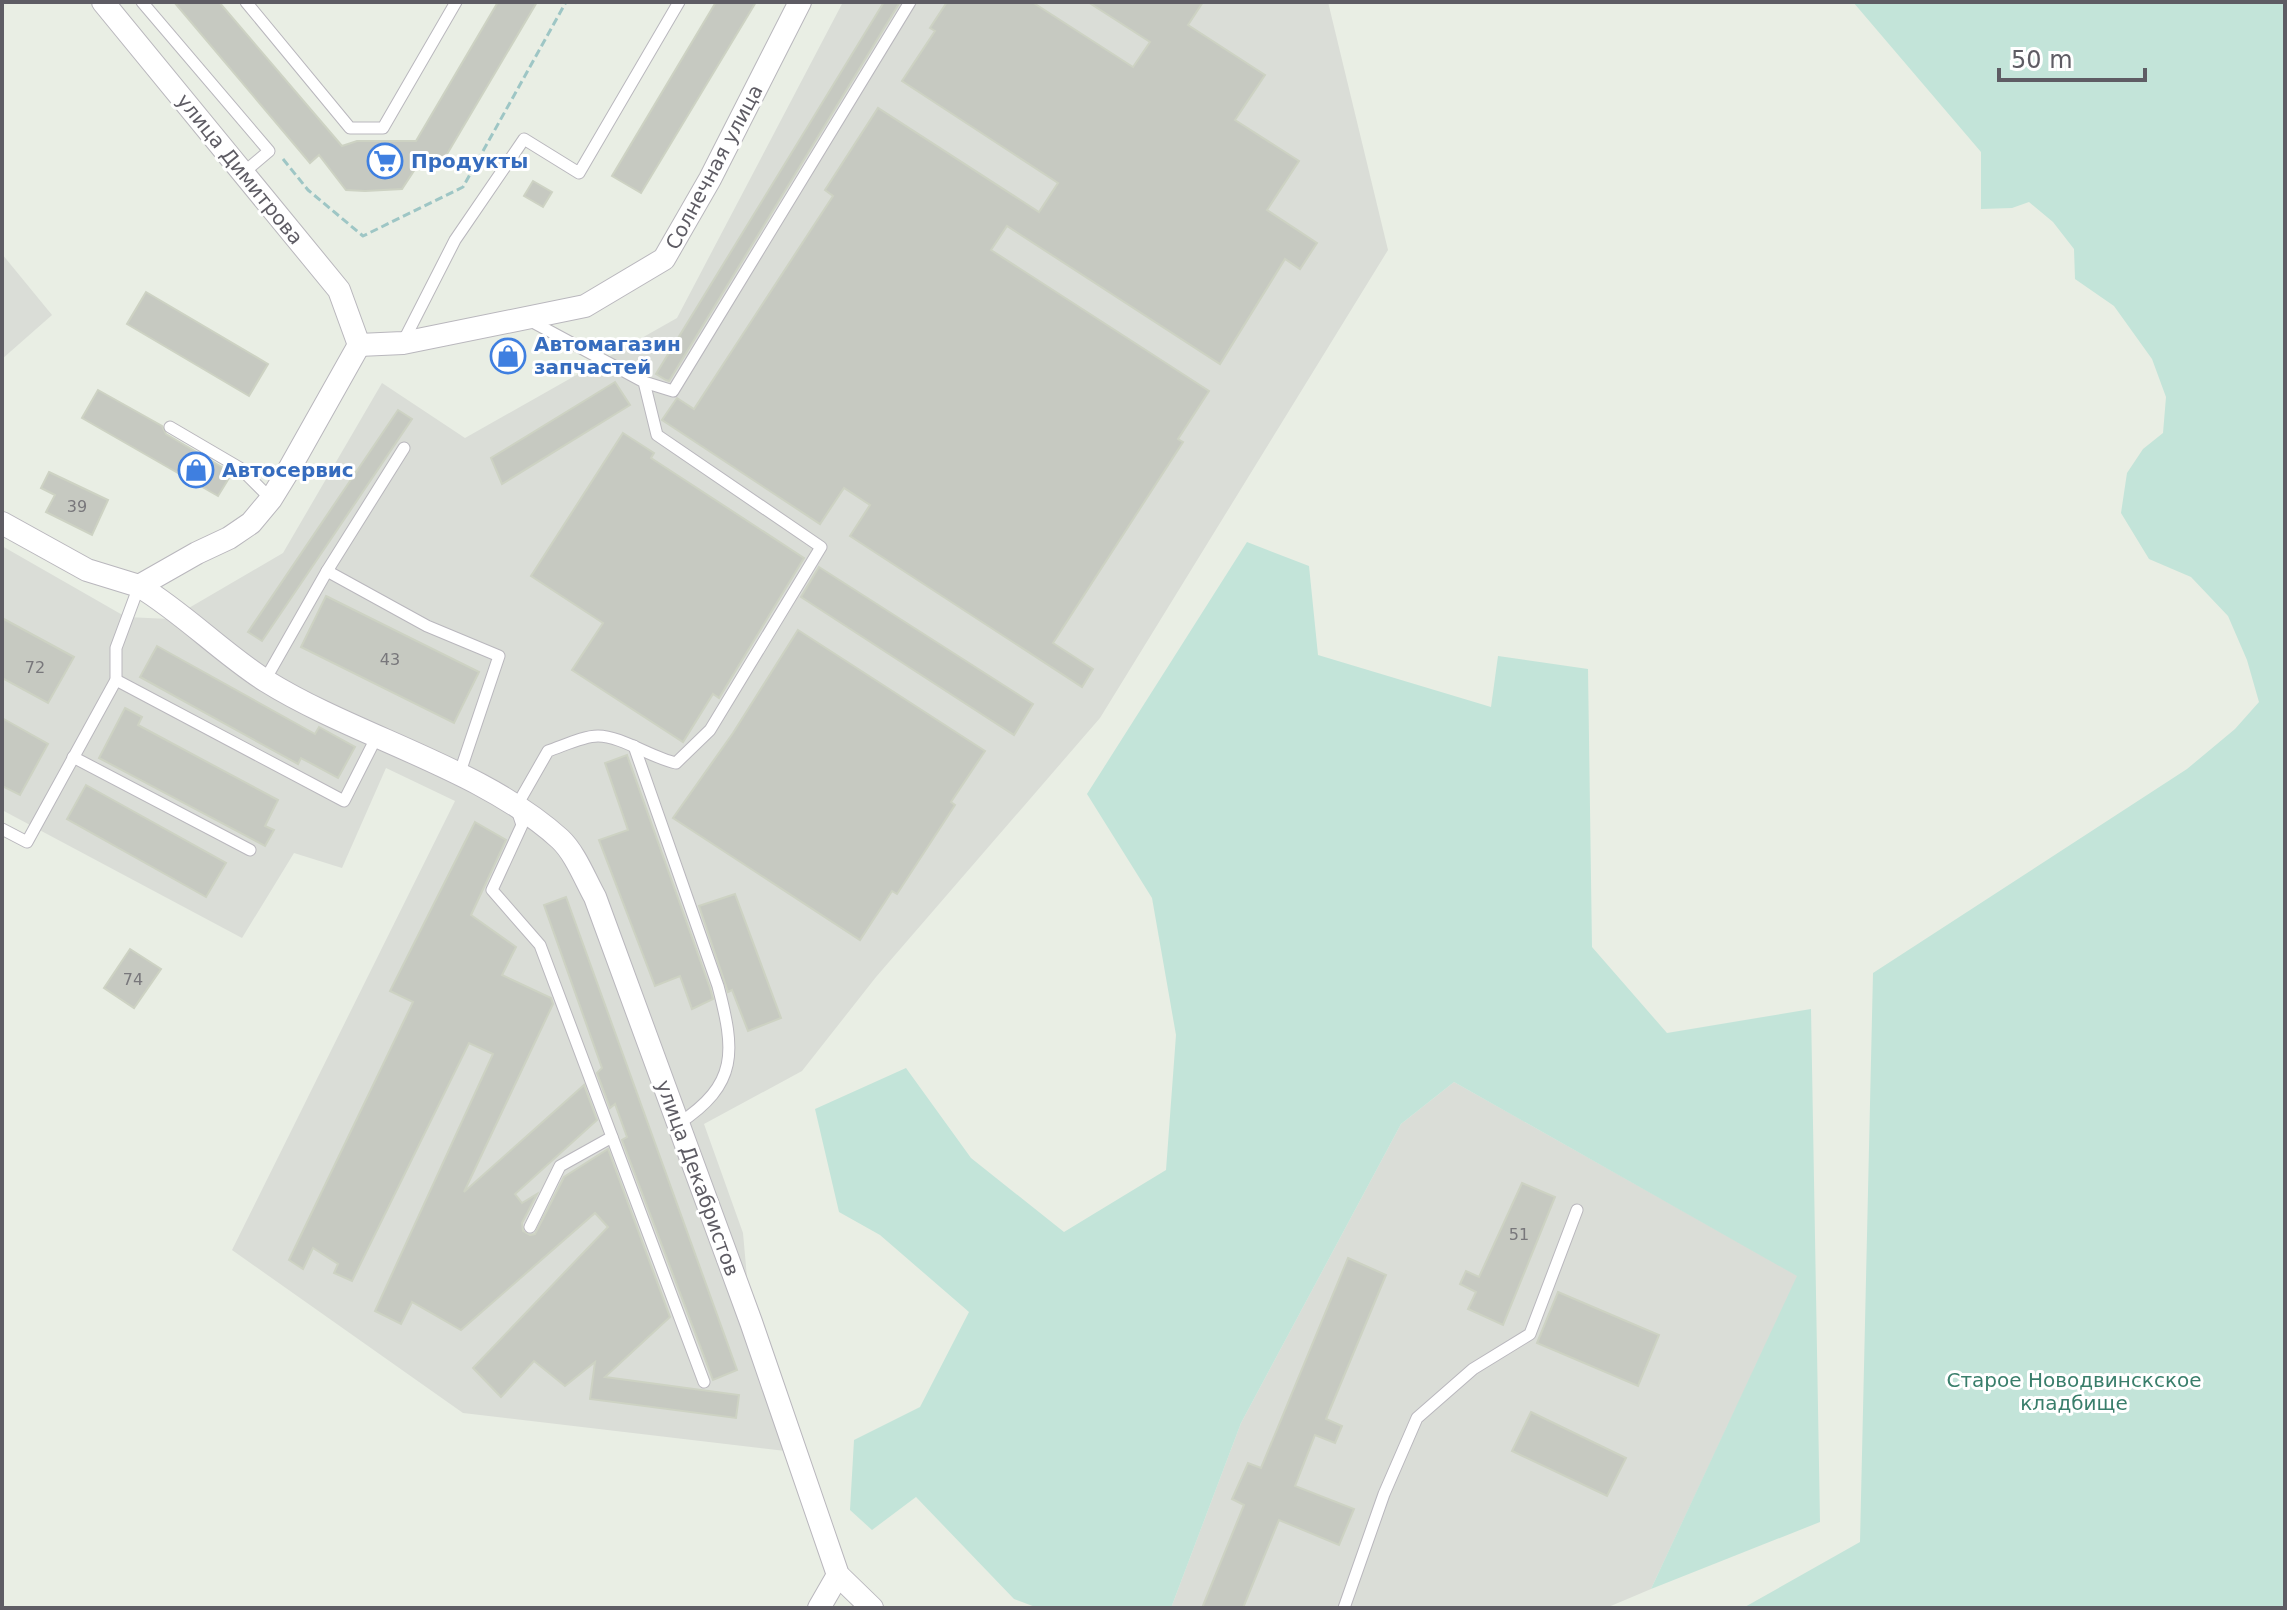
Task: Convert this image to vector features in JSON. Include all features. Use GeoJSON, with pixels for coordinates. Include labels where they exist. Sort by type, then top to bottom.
{"type":"FeatureCollection","features":[{"type":"Feature","properties":{"kind":"street","name":"улица Димитрова"},"geometry":{"type":"LineString","coordinates":[[103,2],[339,290],[359,345]]}},
{"type":"Feature","properties":{"kind":"street","name":"Солнечная улица"},"geometry":{"type":"LineString","coordinates":[[359,345],[403,343],[585,306],[664,259],[710,179],[800,2]]}},
{"type":"Feature","properties":{"kind":"street"},"geometry":{"type":"LineString","coordinates":[[2,523],[87,570],[139,586],[251,523],[271,499],[359,345]]}},
{"type":"Feature","properties":{"kind":"street","name":"улица Декабристов"},"geometry":{"type":"LineString","coordinates":[[139,586],[167,603],[265,680],[376,738],[459,775],[516,807],[563,841],[595,897],[751,1322],[838,1575],[872,1608]]}},
{"type":"Feature","properties":{"kind":"street"},"geometry":{"type":"LineString","coordinates":[[819,1608],[838,1575]]}},
{"type":"Feature","properties":{"kind":"lane"},"geometry":{"type":"LineString","coordinates":[[142,2],[269,151],[243,173]]}},
{"type":"Feature","properties":{"kind":"lane"},"geometry":{"type":"LineString","coordinates":[[246,2],[350,128],[383,128],[456,2]]}},
{"type":"Feature","properties":{"kind":"lane"},"geometry":{"type":"LineString","coordinates":[[403,343],[455,240],[524,139],[579,173],[679,2]]}},
{"type":"Feature","properties":{"kind":"lane"},"geometry":{"type":"LineString","coordinates":[[525,318],[644,382],[673,391],[910,2]]}},
{"type":"Feature","properties":{"kind":"lane"},"geometry":{"type":"LineString","coordinates":[[644,382],[657,435],[821,547],[710,730],[676,763],[661,760],[634,746],[597,736],[548,751],[516,807],[522,825],[492,890],[540,945],[704,1382]]}},
{"type":"Feature","properties":{"kind":"lane"},"geometry":{"type":"LineString","coordinates":[[170,427],[240,468],[271,499]]}},
{"type":"Feature","properties":{"kind":"lane"},"geometry":{"type":"LineString","coordinates":[[265,680],[327,571],[404,448]]}},
{"type":"Feature","properties":{"kind":"lane"},"geometry":{"type":"LineString","coordinates":[[327,571],[427,626],[499,656],[459,775]]}},
{"type":"Feature","properties":{"kind":"lane"},"geometry":{"type":"LineString","coordinates":[[2,829],[27,842],[116,680],[116,648],[139,586]]}},
{"type":"Feature","properties":{"kind":"lane"},"geometry":{"type":"LineString","coordinates":[[116,680],[344,801],[376,738]]}},
{"type":"Feature","properties":{"kind":"lane"},"geometry":{"type":"LineString","coordinates":[[634,746],[718,986],[729,1034],[730,1049],[724,1079],[703,1108],[678,1124]]}},
{"type":"Feature","properties":{"kind":"lane"},"geometry":{"type":"LineString","coordinates":[[73,757],[250,850]]}},
{"type":"Feature","properties":{"kind":"lane"},"geometry":{"type":"LineString","coordinates":[[530,1227],[560,1166],[612,1137]]}},
{"type":"Feature","properties":{"kind":"lane"},"geometry":{"type":"LineString","coordinates":[[1344,1608],[1384,1494],[1417,1418],[1473,1369],[1530,1334],[1577,1210]]}},
{"type":"Feature","properties":{"kind":"shaded area"},"geometry":{"type":"Polygon","coordinates":[[[843,2],[1328,2],[1388,250],[1100,718],[876,977],[802,1071],[704,1124],[743,1233],[751,1322],[794,1452],[463,1413],[232,1250],[455,801],[386,768],[342,868],[294,853],[242,938],[2,810],[2,546],[126,617],[170,619],[283,553],[382,383],[465,438],[677,318],[843,2]]]}},
{"type":"Feature","properties":{"kind":"shaded area"},"geometry":{"type":"Polygon","coordinates":[[[2,254],[52,315],[2,359],[2,254]]]}},
{"type":"Feature","properties":{"kind":"shaded area"},"geometry":{"type":"Polygon","coordinates":[[[1454,1082],[1798,1276],[1651,1589],[1606,1608],[1171,1608],[1241,1423],[1401,1124],[1454,1082]]]}},
{"type":"Feature","properties":{"kind":"green space","name":"Старое Новодвинскское кладбище"},"geometry":{"type":"Polygon","coordinates":[[[1853,2],[2285,2],[2285,1608],[1743,1608],[1860,1542],[1873,973],[2187,769],[2235,729],[2259,702],[2247,660],[2228,616],[2191,577],[2149,559],[2121,513],[2127,473],[2143,449],[2163,433],[2166,397],[2152,359],[2114,306],[2075,279],[2074,249],[2053,222],[2029,202],[2012,208],[1981,209],[1981,152],[1853,2]]]}},
{"type":"Feature","properties":{"kind":"green space"},"geometry":{"type":"Polygon","coordinates":[[[1247,542],[1309,566],[1318,655],[1491,707],[1498,656],[1588,669],[1592,947],[1667,1033],[1811,1009],[1820,1522],[1651,1589],[1797,1276],[1454,1082],[1401,1124],[1241,1423],[1171,1608],[1038,1608],[1014,1599],[916,1497],[872,1530],[850,1510],[854,1440],[920,1407],[969,1312],[880,1235],[839,1212],[815,1109],[906,1068],[971,1158],[1064,1232],[1166,1170],[1176,1035],[1152,898],[1087,794],[1247,542]]]}},
{"type":"Feature","properties":{"kind":"building"},"geometry":{"type":"Polygon","coordinates":[[[174,2],[219,2],[342,146],[357,141],[416,141],[498,2],[537,2],[440,166],[423,157],[402,189],[365,191],[346,190],[319,155],[310,163],[174,2]]]}},
{"type":"Feature","properties":{"kind":"building"},"geometry":{"type":"Polygon","coordinates":[[[716,2],[756,2],[641,193],[612,176],[716,2]]]}},
{"type":"Feature","properties":{"kind":"building"},"geometry":{"type":"Polygon","coordinates":[[[884,2],[900,2],[669,381],[666,380],[656,374],[884,2]]]}},
{"type":"Feature","properties":{"kind":"building"},"geometry":{"type":"Polygon","coordinates":[[[947,2],[1032,2],[1133,67],[1150,42],[1088,2],[1203,2],[1188,25],[1265,75],[1235,120],[1299,161],[1267,210],[1317,243],[1300,269],[1285,259],[1220,364],[1007,226],[991,250],[1209,391],[1178,439],[1183,442],[1053,643],[1093,669],[1082,687],[850,536],[870,505],[844,488],[820,524],[662,420],[677,398],[694,409],[833,196],[825,190],[878,108],[1039,212],[1058,183],[902,81],[935,31],[930,28],[947,2]]]}},
{"type":"Feature","properties":{"kind":"building"},"geometry":{"type":"Polygon","coordinates":[[[533,181],[552,192],[543,207],[524,196],[533,181]]]}},
{"type":"Feature","properties":{"kind":"building"},"geometry":{"type":"Polygon","coordinates":[[[146,292],[268,364],[249,396],[127,324],[146,292]]]}},
{"type":"Feature","properties":{"kind":"building"},"geometry":{"type":"Polygon","coordinates":[[[615,382],[630,405],[502,484],[491,458],[615,382]]]}},
{"type":"Feature","properties":{"kind":"building"},"geometry":{"type":"Polygon","coordinates":[[[98,390],[162,426],[166,434],[232,473],[218,496],[82,418],[98,390]]]}},
{"type":"Feature","properties":{"kind":"building"},"geometry":{"type":"Polygon","coordinates":[[[398,410],[412,419],[262,641],[248,632],[398,410]]]}},
{"type":"Feature","properties":{"kind":"building"},"geometry":{"type":"Polygon","coordinates":[[[623,433],[654,453],[651,458],[804,558],[719,698],[713,694],[683,742],[572,670],[603,623],[531,576],[623,433]]]}},
{"type":"Feature","properties":{"kind":"building"},"geometry":{"type":"Polygon","coordinates":[[[49,472],[108,500],[92,535],[46,512],[55,495],[41,488],[49,472]]]}},
{"type":"Feature","properties":{"kind":"building"},"geometry":{"type":"Polygon","coordinates":[[[819,567],[1033,704],[1014,735],[801,597],[819,567]]]}},
{"type":"Feature","properties":{"kind":"building"},"geometry":{"type":"Polygon","coordinates":[[[326,596],[479,672],[454,723],[301,647],[326,596]]]}},
{"type":"Feature","properties":{"kind":"building"},"geometry":{"type":"Polygon","coordinates":[[[2,618],[74,657],[48,703],[2,678],[2,618]]]}},
{"type":"Feature","properties":{"kind":"building"},"geometry":{"type":"Polygon","coordinates":[[[798,630],[985,751],[951,802],[955,805],[897,894],[892,891],[860,940],[673,818],[733,733],[798,630]]]}},
{"type":"Feature","properties":{"kind":"building"},"geometry":{"type":"Polygon","coordinates":[[[157,646],[315,734],[319,727],[355,747],[338,778],[301,758],[298,764],[140,677],[157,646]]]}},
{"type":"Feature","properties":{"kind":"building"},"geometry":{"type":"Polygon","coordinates":[[[125,708],[142,717],[138,725],[278,800],[265,826],[274,830],[265,846],[99,758],[125,708]]]}},
{"type":"Feature","properties":{"kind":"building"},"geometry":{"type":"Polygon","coordinates":[[[2,718],[48,744],[20,795],[2,786],[2,718]]]}},
{"type":"Feature","properties":{"kind":"building"},"geometry":{"type":"Polygon","coordinates":[[[627,755],[713,999],[692,1009],[680,976],[655,986],[599,840],[628,830],[605,763],[627,755]]]}},
{"type":"Feature","properties":{"kind":"building"},"geometry":{"type":"Polygon","coordinates":[[[86,785],[226,863],[206,897],[67,819],[86,785]]]}},
{"type":"Feature","properties":{"kind":"building"},"geometry":{"type":"Polygon","coordinates":[[[475,822],[506,840],[471,915],[516,947],[502,975],[551,998],[553,1004],[464,1192],[584,1085],[597,1120],[515,1194],[522,1203],[537,1194],[522,1223],[523,1231],[535,1234],[564,1177],[608,1149],[670,1317],[605,1377],[739,1395],[736,1418],[590,1399],[595,1362],[565,1386],[534,1361],[501,1397],[473,1368],[608,1227],[595,1213],[461,1330],[412,1302],[401,1324],[375,1311],[493,1054],[469,1043],[352,1281],[334,1273],[338,1264],[313,1248],[303,1269],[289,1260],[413,1002],[390,991],[475,822]]]}},
{"type":"Feature","properties":{"kind":"building"},"geometry":{"type":"Polygon","coordinates":[[[735,894],[781,1018],[748,1031],[732,990],[728,992],[699,906],[735,894]]]}},
{"type":"Feature","properties":{"kind":"building"},"geometry":{"type":"Polygon","coordinates":[[[566,897],[737,1370],[713,1380],[622,1140],[627,1137],[615,1104],[610,1108],[597,1073],[602,1068],[544,905],[566,897]]]}},
{"type":"Feature","properties":{"kind":"building"},"geometry":{"type":"Polygon","coordinates":[[[130,949],[161,969],[134,1008],[104,988],[130,949]]]}},
{"type":"Feature","properties":{"kind":"building"},"geometry":{"type":"Polygon","coordinates":[[[1522,1183],[1555,1197],[1503,1325],[1468,1309],[1476,1292],[1460,1284],[1466,1271],[1479,1277],[1522,1183]]]}},
{"type":"Feature","properties":{"kind":"building"},"geometry":{"type":"Polygon","coordinates":[[[1348,1258],[1386,1275],[1326,1419],[1342,1426],[1335,1443],[1315,1435],[1295,1486],[1354,1509],[1339,1545],[1279,1520],[1243,1608],[1202,1608],[1244,1505],[1232,1499],[1248,1463],[1261,1468],[1348,1258]]]}},
{"type":"Feature","properties":{"kind":"building"},"geometry":{"type":"Polygon","coordinates":[[[1558,1292],[1659,1335],[1638,1386],[1537,1343],[1558,1292]]]}},
{"type":"Feature","properties":{"kind":"building"},"geometry":{"type":"Polygon","coordinates":[[[1531,1412],[1626,1458],[1607,1496],[1512,1451],[1531,1412]]]}},
{"type":"Feature","properties":{"kind":"place","name":"Продукты"},"geometry":{"type":"Point","coordinates":[385,161]}},
{"type":"Feature","properties":{"kind":"place","name":"Автомагазин запчастей"},"geometry":{"type":"Point","coordinates":[508,356]}},
{"type":"Feature","properties":{"kind":"place","name":"Автосервис"},"geometry":{"type":"Point","coordinates":[196,470]}}]}
